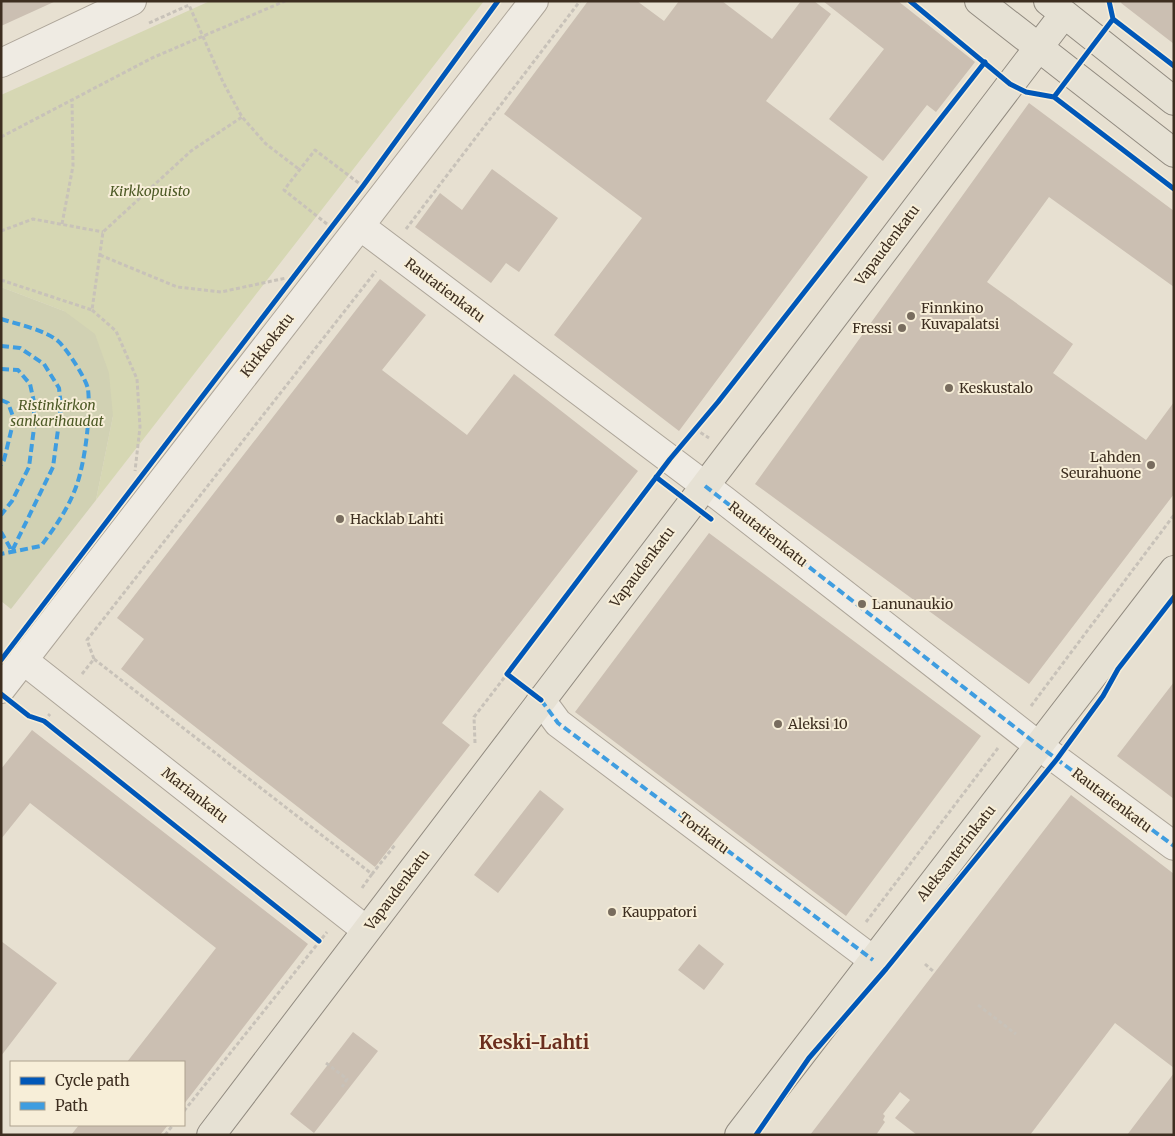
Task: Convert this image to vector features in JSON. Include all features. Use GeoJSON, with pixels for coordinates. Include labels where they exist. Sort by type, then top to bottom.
{"type":"FeatureCollection","features":[{"type":"Feature","properties":{"kind":"main road"},"geometry":{"type":"LineString","coordinates":[[979,1],[1174,153]]}},
{"type":"Feature","properties":{"kind":"main road"},"geometry":{"type":"LineString","coordinates":[[1063,6],[1174,100]]}},
{"type":"Feature","properties":{"kind":"main road","name":"Vapaudenkatu"},"geometry":{"type":"LineString","coordinates":[[217,1133],[366,930],[1039,46],[1063,6]]}},
{"type":"Feature","properties":{"kind":"main road","name":"Aleksanterinkatu"},"geometry":{"type":"LineString","coordinates":[[739,1135],[1174,570]]}},
{"type":"Feature","properties":{"kind":"street"},"geometry":{"type":"LineString","coordinates":[[1,63],[132,1]]}},
{"type":"Feature","properties":{"kind":"street","name":"Kirkkokatu"},"geometry":{"type":"LineString","coordinates":[[1,688],[348,223],[534,1]]}},
{"type":"Feature","properties":{"kind":"street","name":"Rautatienkatu"},"geometry":{"type":"LineString","coordinates":[[348,223],[391,250],[670,459],[1039,746],[1174,846]]}},
{"type":"Feature","properties":{"kind":"street","name":"Mariankatu"},"geometry":{"type":"LineString","coordinates":[[23,660],[366,930]]}},
{"type":"Feature","properties":{"kind":"street","name":"Torikatu"},"geometry":{"type":"LineString","coordinates":[[541,700],[558,723],[874,960]]}},
{"type":"Feature","properties":{"kind":"path"},"geometry":{"type":"LineString","coordinates":[[1,137],[72,99],[203,36],[285,1]]}},
{"type":"Feature","properties":{"kind":"path"},"geometry":{"type":"LineString","coordinates":[[372,874],[94,659],[87,640],[391,250],[580,1]]}},
{"type":"Feature","properties":{"kind":"path"},"geometry":{"type":"LineString","coordinates":[[146,24],[189,5],[242,117],[266,144],[300,170]]}},
{"type":"Feature","properties":{"kind":"path"},"geometry":{"type":"LineString","coordinates":[[62,224],[73,166],[72,99]]}},
{"type":"Feature","properties":{"kind":"path"},"geometry":{"type":"LineString","coordinates":[[92,310],[103,232],[191,151],[242,117]]}},
{"type":"Feature","properties":{"kind":"path"},"geometry":{"type":"LineString","coordinates":[[331,227],[284,190],[315,150],[362,186]]}},
{"type":"Feature","properties":{"kind":"path"},"geometry":{"type":"LineString","coordinates":[[357,192],[368,178]]}},
{"type":"Feature","properties":{"kind":"path"},"geometry":{"type":"LineString","coordinates":[[1,231],[33,219],[103,232]]}},
{"type":"Feature","properties":{"kind":"path"},"geometry":{"type":"LineString","coordinates":[[326,234],[331,227],[348,223]]}},
{"type":"Feature","properties":{"kind":"path"},"geometry":{"type":"LineString","coordinates":[[100,255],[177,287],[221,292],[294,276]]}},
{"type":"Feature","properties":{"kind":"path"},"geometry":{"type":"LineString","coordinates":[[288,284],[294,276]]}},
{"type":"Feature","properties":{"kind":"path"},"geometry":{"type":"LineString","coordinates":[[1,280],[92,310],[116,331],[137,379],[140,427],[135,476]]}},
{"type":"Feature","properties":{"kind":"path"},"geometry":{"type":"LineString","coordinates":[[670,459],[701,422]]}},
{"type":"Feature","properties":{"kind":"path"},"geometry":{"type":"LineString","coordinates":[[44,721],[94,659]]}},
{"type":"Feature","properties":{"kind":"path"},"geometry":{"type":"LineString","coordinates":[[469,750],[475,742],[474,717],[513,666]]}},
{"type":"Feature","properties":{"kind":"path"},"geometry":{"type":"LineString","coordinates":[[507,674],[541,700]]}},
{"type":"Feature","properties":{"kind":"path"},"geometry":{"type":"LineString","coordinates":[[37,718],[52,727]]}},
{"type":"Feature","properties":{"kind":"path"},"geometry":{"type":"LineString","coordinates":[[185,1110],[319,940],[344,913],[396,843]]}},
{"type":"Feature","properties":{"kind":"path"},"geometry":{"type":"LineString","coordinates":[[312,934],[319,940]]}},
{"type":"Feature","properties":{"kind":"path"},"geometry":{"type":"LineString","coordinates":[[924,964],[934,972]]}},
{"type":"Feature","properties":{"kind":"path"},"geometry":{"type":"LineString","coordinates":[[978,1005],[1016,1034]]}},
{"type":"Feature","properties":{"kind":"path"},"geometry":{"type":"LineString","coordinates":[[326,1063],[347,1080],[342,1087]]}},
{"type":"Feature","properties":{"kind":"green space","name":"Kirkkopuisto"},"geometry":{"type":"Polygon","coordinates":[[[210,1],[484,1],[96,500],[113,416],[64,311],[1,287],[1,95],[210,1]]]}},
{"type":"Feature","properties":{"kind":"green space","name":"Ristinkirkon sankarihaudat"},"geometry":{"type":"Polygon","coordinates":[[[1,287],[64,311],[95,334],[109,373],[113,416],[96,500],[11,609],[1,601],[1,287]]]}},
{"type":"Feature","properties":{"kind":"building"},"geometry":{"type":"Polygon","coordinates":[[[1,1],[56,1],[1,26],[1,1]]]}},
{"type":"Feature","properties":{"kind":"building"},"geometry":{"type":"Polygon","coordinates":[[[588,1],[637,1],[664,21],[679,1],[722,1],[772,39],[801,1],[814,1],[831,14],[766,101],[868,177],[679,431],[554,335],[642,218],[504,114],[588,1]]]}},
{"type":"Feature","properties":{"kind":"building"},"geometry":{"type":"Polygon","coordinates":[[[823,1],[898,1],[975,62],[936,112],[927,105],[883,161],[829,119],[884,49],[823,1]]]}},
{"type":"Feature","properties":{"kind":"building"},"geometry":{"type":"Polygon","coordinates":[[[1122,1],[1174,1],[1174,44],[1121,3],[1122,1]]]}},
{"type":"Feature","properties":{"kind":"building","name":"Keskustalo"},"geometry":{"type":"Polygon","coordinates":[[[1029,103],[1174,211],[1174,287],[1049,197],[987,282],[1073,344],[1053,373],[1146,440],[1174,402],[1174,494],[1029,684],[755,484],[1029,103]]]}},
{"type":"Feature","properties":{"kind":"building"},"geometry":{"type":"Polygon","coordinates":[[[492,169],[558,218],[519,272],[506,263],[491,283],[415,227],[440,193],[462,210],[492,169]]]}},
{"type":"Feature","properties":{"kind":"building"},"geometry":{"type":"Polygon","coordinates":[[[380,279],[426,315],[382,370],[467,435],[514,374],[638,471],[442,723],[470,745],[375,867],[121,669],[144,639],[117,618],[380,279]]]}},
{"type":"Feature","properties":{"kind":"building","name":"Aleksi 10"},"geometry":{"type":"Polygon","coordinates":[[[709,533],[981,736],[846,916],[575,712],[709,533]]]}},
{"type":"Feature","properties":{"kind":"building"},"geometry":{"type":"Polygon","coordinates":[[[1174,682],[1174,799],[1117,756],[1174,682]]]}},
{"type":"Feature","properties":{"kind":"building"},"geometry":{"type":"Polygon","coordinates":[[[32,730],[308,944],[185,1103],[185,1061],[128,1061],[216,948],[30,803],[1,839],[1,769],[32,730]]]}},
{"type":"Feature","properties":{"kind":"building"},"geometry":{"type":"Polygon","coordinates":[[[540,790],[564,809],[498,893],[474,875],[540,790]]]}},
{"type":"Feature","properties":{"kind":"building"},"geometry":{"type":"Polygon","coordinates":[[[1071,795],[1174,874],[1174,1068],[1115,1023],[1030,1135],[917,1135],[895,1118],[910,1100],[900,1092],[883,1114],[885,1122],[876,1135],[810,1135],[1071,795]]]}},
{"type":"Feature","properties":{"kind":"building"},"geometry":{"type":"Polygon","coordinates":[[[1,941],[57,983],[1,1056],[1,941]]]}},
{"type":"Feature","properties":{"kind":"building"},"geometry":{"type":"Polygon","coordinates":[[[699,944],[724,964],[704,990],[678,970],[699,944]]]}},
{"type":"Feature","properties":{"kind":"building"},"geometry":{"type":"Polygon","coordinates":[[[353,1032],[378,1051],[314,1133],[290,1114],[353,1032]]]}},
{"type":"Feature","properties":{"kind":"building"},"geometry":{"type":"Polygon","coordinates":[[[1174,1073],[1174,1135],[1127,1135],[1174,1073]]]}},
{"type":"Feature","properties":{"kind":"building"},"geometry":{"type":"Polygon","coordinates":[[[78,1126],[167,1126],[160,1135],[71,1135],[78,1126]]]}},
{"type":"Feature","properties":{"kind":"marked path"},"geometry":{"type":"LineString","coordinates":[[1,319],[23,325],[58,341],[84,378],[89,399],[85,452],[76,487],[65,510],[41,546],[1,554]]}},
{"type":"Feature","properties":{"kind":"marked path"},"geometry":{"type":"LineString","coordinates":[[1,346],[20,348],[44,364],[59,388],[61,407],[53,467],[12,551],[1,532]]}},
{"type":"Feature","properties":{"kind":"marked path"},"geometry":{"type":"LineString","coordinates":[[1,369],[18,370],[30,384],[34,402],[34,428],[29,467],[12,501],[1,515]]}},
{"type":"Feature","properties":{"kind":"marked path"},"geometry":{"type":"LineString","coordinates":[[1,400],[8,403],[14,419],[4,460],[1,465]]}},
{"type":"Feature","properties":{"kind":"marked path"},"geometry":{"type":"LineString","coordinates":[[705,486],[1039,746],[1174,846]]}},
{"type":"Feature","properties":{"kind":"marked path"},"geometry":{"type":"LineString","coordinates":[[541,700],[558,723],[873,960]]}},
{"type":"Feature","properties":{"kind":"cycle path"},"geometry":{"type":"LineString","coordinates":[[1,660],[363,186],[498,1]]}},
{"type":"Feature","properties":{"kind":"cycle path"},"geometry":{"type":"LineString","coordinates":[[910,1],[1010,84],[1026,92],[1054,97],[1174,189]]}},
{"type":"Feature","properties":{"kind":"cycle path"},"geometry":{"type":"LineString","coordinates":[[1109,1],[1113,19],[1174,66]]}},
{"type":"Feature","properties":{"kind":"cycle path"},"geometry":{"type":"LineString","coordinates":[[1054,97],[1113,19]]}},
{"type":"Feature","properties":{"kind":"cycle path"},"geometry":{"type":"LineString","coordinates":[[541,700],[507,674],[670,459],[718,402],[985,62]]}},
{"type":"Feature","properties":{"kind":"cycle path"},"geometry":{"type":"LineString","coordinates":[[656,477],[711,519]]}},
{"type":"Feature","properties":{"kind":"cycle path"},"geometry":{"type":"LineString","coordinates":[[756,1135],[809,1058],[886,969],[1057,759],[1103,696],[1118,669],[1174,597]]}},
{"type":"Feature","properties":{"kind":"cycle path"},"geometry":{"type":"LineString","coordinates":[[1,694],[29,716],[44,721],[319,941]]}},
{"type":"Feature","properties":{"kind":"place","name":"Finnkino Kuvapalatsi"},"geometry":{"type":"Point","coordinates":[911,316]}},
{"type":"Feature","properties":{"kind":"place","name":"Fressi"},"geometry":{"type":"Point","coordinates":[902,328]}},
{"type":"Feature","properties":{"kind":"place","name":"Keskustalo"},"geometry":{"type":"Point","coordinates":[949,388]}},
{"type":"Feature","properties":{"kind":"place","name":"Lahden Seurahuone"},"geometry":{"type":"Point","coordinates":[1151,465]}},
{"type":"Feature","properties":{"kind":"place","name":"Hacklab Lahti"},"geometry":{"type":"Point","coordinates":[340,519]}},
{"type":"Feature","properties":{"kind":"place","name":"Lanunaukio"},"geometry":{"type":"Point","coordinates":[862,604]}},
{"type":"Feature","properties":{"kind":"place","name":"Aleksi 10"},"geometry":{"type":"Point","coordinates":[778,724]}},
{"type":"Feature","properties":{"kind":"place","name":"Kauppatori"},"geometry":{"type":"Point","coordinates":[612,912]}},
{"type":"Feature","properties":{"kind":"district","name":"Keski-Lahti"},"geometry":{"type":"Point","coordinates":[534,1042]}}]}
